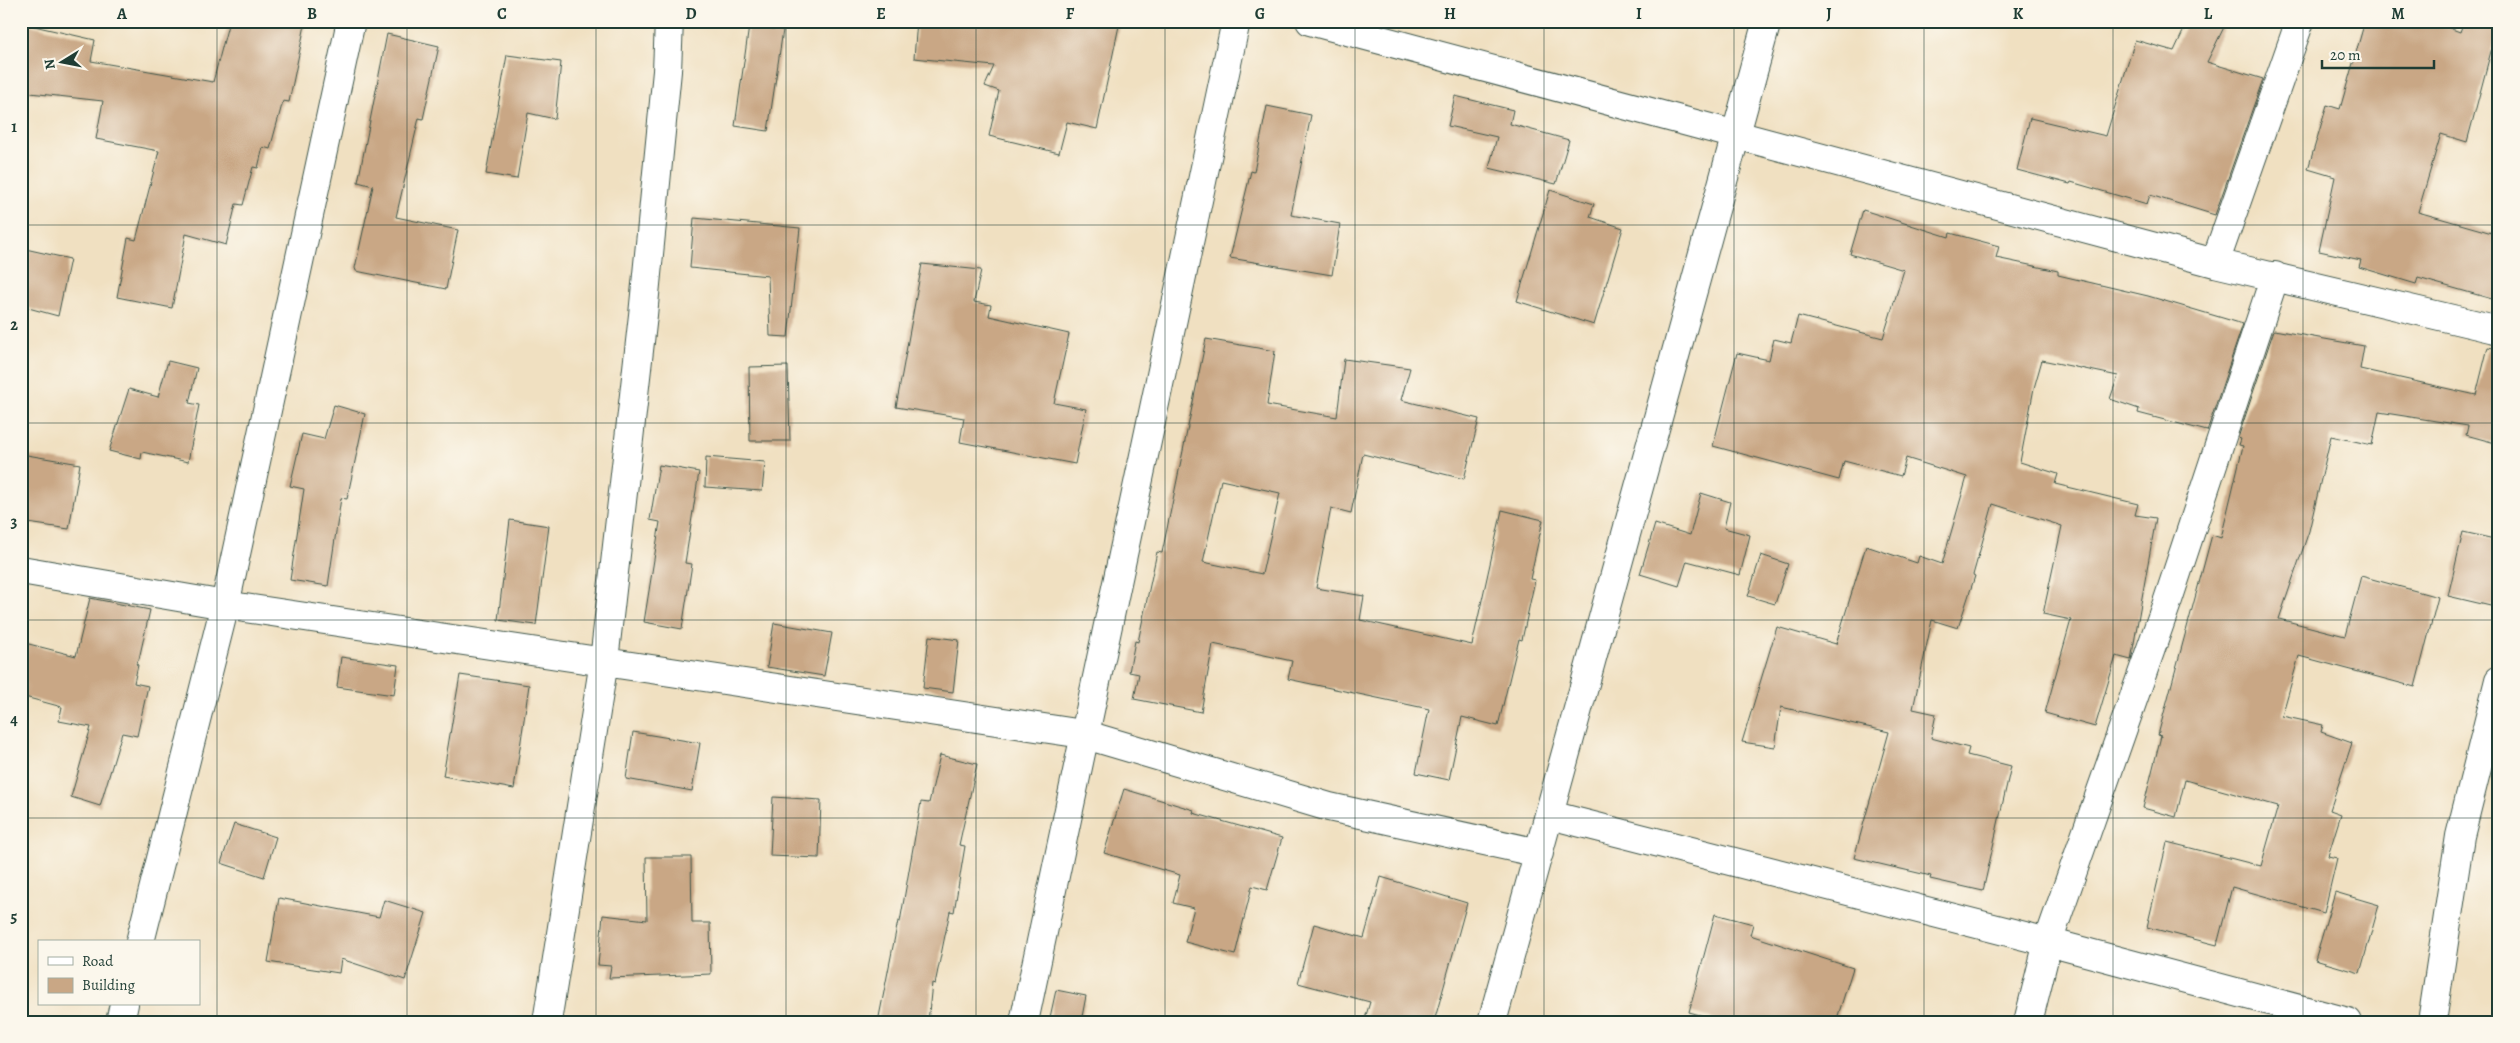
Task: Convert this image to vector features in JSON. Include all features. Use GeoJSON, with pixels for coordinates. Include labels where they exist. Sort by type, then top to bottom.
{"type":"FeatureCollection","features":[{"type":"Feature","properties":{"kind":"street"},"geometry":{"type":"LineString","coordinates":[[141,940],[225,605],[351,21]]}},
{"type":"Feature","properties":{"kind":"street"},"geometry":{"type":"LineString","coordinates":[[547,1022],[604,661],[648,266],[667,71],[669,21]]}},
{"type":"Feature","properties":{"kind":"street"},"geometry":{"type":"LineString","coordinates":[[1024,1022],[1083,734],[1236,21]]}},
{"type":"Feature","properties":{"kind":"street"},"geometry":{"type":"LineString","coordinates":[[1310,21],[2215,263],[2499,330]]}},
{"type":"Feature","properties":{"kind":"street"},"geometry":{"type":"LineString","coordinates":[[1492,1022],[1767,21]]}},
{"type":"Feature","properties":{"kind":"street"},"geometry":{"type":"LineString","coordinates":[[2215,263],[2300,21]]}},
{"type":"Feature","properties":{"kind":"street"},"geometry":{"type":"LineString","coordinates":[[2028,1022],[2048,942],[2168,600],[2275,276]]}},
{"type":"Feature","properties":{"kind":"street"},"geometry":{"type":"LineString","coordinates":[[21,570],[225,605],[1083,734],[1329,807],[1539,853]]}},
{"type":"Feature","properties":{"kind":"street"},"geometry":{"type":"LineString","coordinates":[[2432,1022],[2460,836],[2499,680]]}},
{"type":"Feature","properties":{"kind":"street"},"geometry":{"type":"LineString","coordinates":[[1550,815],[2048,942],[2348,1022]]}},
{"type":"Feature","properties":{"kind":"street"},"geometry":{"type":"LineString","coordinates":[[120,1022],[124,1006]]}},
{"type":"Feature","properties":{"kind":"building"},"geometry":{"type":"Polygon","coordinates":[[[229,21],[287,21],[305,25],[289,102],[283,101],[270,149],[263,147],[258,168],[253,167],[243,205],[236,204],[226,245],[186,234],[172,308],[117,297],[128,238],[136,240],[159,151],[96,139],[103,101],[21,92],[21,23],[95,40],[91,61],[213,82],[229,21]]]}},
{"type":"Feature","properties":{"kind":"building"},"geometry":{"type":"Polygon","coordinates":[[[917,21],[1120,21],[1097,129],[1067,122],[1059,153],[989,136],[999,91],[985,86],[994,66],[914,58],[917,21]]]}},
{"type":"Feature","properties":{"kind":"building"},"geometry":{"type":"Polygon","coordinates":[[[2188,21],[2227,21],[2207,62],[2263,79],[2215,215],[2150,195],[2147,204],[2071,182],[2070,184],[2017,170],[2030,118],[2106,136],[2135,40],[2174,51],[2188,21]]]}},
{"type":"Feature","properties":{"kind":"building"},"geometry":{"type":"Polygon","coordinates":[[[2365,21],[2430,21],[2460,32],[2464,21],[2499,21],[2467,142],[2441,134],[2418,212],[2499,235],[2499,301],[2418,278],[2416,284],[2359,267],[2361,260],[2319,251],[2335,177],[2308,169],[2327,105],[2340,109],[2365,21]]]}},
{"type":"Feature","properties":{"kind":"building"},"geometry":{"type":"Polygon","coordinates":[[[749,26],[783,30],[768,131],[735,126],[749,26]]]}},
{"type":"Feature","properties":{"kind":"building"},"geometry":{"type":"Polygon","coordinates":[[[387,34],[439,46],[423,119],[419,118],[396,217],[458,230],[446,289],[356,271],[355,268],[373,186],[358,182],[387,34]]]}},
{"type":"Feature","properties":{"kind":"building"},"geometry":{"type":"Polygon","coordinates":[[[507,55],[561,62],[555,119],[528,113],[517,179],[486,174],[507,55]]]}},
{"type":"Feature","properties":{"kind":"building"},"geometry":{"type":"Polygon","coordinates":[[[1455,96],[1513,110],[1510,124],[1569,140],[1556,184],[1489,168],[1497,137],[1448,126],[1455,96]]]}},
{"type":"Feature","properties":{"kind":"building"},"geometry":{"type":"Polygon","coordinates":[[[1267,106],[1311,115],[1291,215],[1340,224],[1332,275],[1230,258],[1251,171],[1254,172],[1267,106]]]}},
{"type":"Feature","properties":{"kind":"building"},"geometry":{"type":"Polygon","coordinates":[[[1550,190],[1594,204],[1590,217],[1623,228],[1594,325],[1517,301],[1550,190]]]}},
{"type":"Feature","properties":{"kind":"building"},"geometry":{"type":"Polygon","coordinates":[[[1863,210],[1949,237],[1950,233],[1999,246],[1996,258],[2058,271],[2058,275],[2148,296],[2243,324],[2207,431],[2138,413],[2139,409],[2110,399],[2118,376],[2042,360],[2034,388],[2020,462],[2058,474],[2055,484],[2138,504],[2135,515],[2156,518],[2131,660],[2116,656],[2095,727],[2045,713],[2071,620],[2043,614],[2062,526],[1993,504],[1973,575],[1975,576],[1958,628],[1932,620],[1913,709],[1936,714],[1931,738],[1969,748],[1967,755],[2011,766],[1983,891],[1930,879],[1931,876],[1854,858],[1889,732],[1781,707],[1775,747],[1742,742],[1777,627],[1836,644],[1866,546],[1917,563],[1919,556],[1942,564],[1967,477],[1906,458],[1901,476],[1844,461],[1839,480],[1713,446],[1737,353],[1769,360],[1774,339],[1791,343],[1798,316],[1883,338],[1904,270],[1850,254],[1863,210]]]}},
{"type":"Feature","properties":{"kind":"building"},"geometry":{"type":"Polygon","coordinates":[[[694,218],[800,228],[788,337],[770,336],[768,276],[690,268],[694,218]]]}},
{"type":"Feature","properties":{"kind":"building"},"geometry":{"type":"Polygon","coordinates":[[[21,248],[70,259],[58,316],[21,306],[21,248]]]}},
{"type":"Feature","properties":{"kind":"building"},"geometry":{"type":"Polygon","coordinates":[[[922,264],[981,270],[974,302],[991,305],[989,316],[1069,334],[1054,403],[1086,409],[1075,464],[960,442],[964,418],[896,407],[922,264]]]}},
{"type":"Feature","properties":{"kind":"building"},"geometry":{"type":"Polygon","coordinates":[[[2274,330],[2364,346],[2360,369],[2476,395],[2488,347],[2499,349],[2499,444],[2466,435],[2468,426],[2379,412],[2372,445],[2331,436],[2309,531],[2279,619],[2345,636],[2361,576],[2438,597],[2415,687],[2299,656],[2282,716],[2323,725],[2321,732],[2352,743],[2330,810],[2341,814],[2328,856],[2337,858],[2324,913],[2232,887],[2217,945],[2147,927],[2167,842],[2261,866],[2278,806],[2185,780],[2176,817],[2143,808],[2161,736],[2158,735],[2212,535],[2221,538],[2243,446],[2239,445],[2241,439],[2238,438],[2274,330]]]}},
{"type":"Feature","properties":{"kind":"building"},"geometry":{"type":"Polygon","coordinates":[[[1206,339],[1275,351],[1267,405],[1337,417],[1344,359],[1410,368],[1401,400],[1479,419],[1464,479],[1363,454],[1351,513],[1331,508],[1316,588],[1364,596],[1360,620],[1472,645],[1502,510],[1543,520],[1530,579],[1535,580],[1522,640],[1519,639],[1498,726],[1462,717],[1449,780],[1416,773],[1429,709],[1288,679],[1292,661],[1213,644],[1201,712],[1134,699],[1139,674],[1129,672],[1135,641],[1138,642],[1157,552],[1162,553],[1206,339]],[[1221,480],[1203,562],[1262,574],[1280,493],[1221,480]]]}},
{"type":"Feature","properties":{"kind":"building"},"geometry":{"type":"Polygon","coordinates":[[[168,361],[197,368],[189,403],[199,405],[188,462],[142,452],[141,459],[109,451],[129,389],[158,397],[168,361]]]}},
{"type":"Feature","properties":{"kind":"building"},"geometry":{"type":"Polygon","coordinates":[[[788,366],[790,441],[750,441],[749,367],[788,366]]]}},
{"type":"Feature","properties":{"kind":"building"},"geometry":{"type":"Polygon","coordinates":[[[334,405],[365,414],[347,499],[341,498],[328,586],[290,580],[304,489],[290,486],[302,434],[324,439],[334,405]]]}},
{"type":"Feature","properties":{"kind":"building"},"geometry":{"type":"Polygon","coordinates":[[[21,454],[80,464],[69,529],[21,522],[21,454]]]}},
{"type":"Feature","properties":{"kind":"building"},"geometry":{"type":"Polygon","coordinates":[[[706,457],[765,462],[762,491],[705,487],[706,457]]]}},
{"type":"Feature","properties":{"kind":"building"},"geometry":{"type":"Polygon","coordinates":[[[659,465],[699,472],[685,563],[692,564],[682,629],[644,622],[660,522],[650,520],[659,465]]]}},
{"type":"Feature","properties":{"kind":"building"},"geometry":{"type":"Polygon","coordinates":[[[1701,493],[1730,502],[1724,528],[1750,535],[1740,575],[1687,561],[1679,586],[1640,574],[1655,524],[1690,535],[1701,493]]]}},
{"type":"Feature","properties":{"kind":"building"},"geometry":{"type":"Polygon","coordinates":[[[510,520],[549,526],[536,625],[498,620],[510,520]]]}},
{"type":"Feature","properties":{"kind":"building"},"geometry":{"type":"Polygon","coordinates":[[[2463,532],[2499,540],[2499,608],[2448,596],[2463,532]]]}},
{"type":"Feature","properties":{"kind":"building"},"geometry":{"type":"Polygon","coordinates":[[[1761,555],[1788,564],[1775,604],[1748,596],[1761,555]]]}},
{"type":"Feature","properties":{"kind":"building"},"geometry":{"type":"Polygon","coordinates":[[[90,598],[150,610],[139,659],[136,664],[138,665],[134,683],[148,686],[137,736],[122,733],[100,806],[71,797],[91,727],[59,721],[62,707],[21,696],[21,642],[76,656],[90,598]]]}},
{"type":"Feature","properties":{"kind":"building"},"geometry":{"type":"Polygon","coordinates":[[[774,623],[832,633],[824,676],[767,667],[774,623]]]}},
{"type":"Feature","properties":{"kind":"building"},"geometry":{"type":"Polygon","coordinates":[[[929,636],[959,640],[953,692],[923,688],[929,636]]]}},
{"type":"Feature","properties":{"kind":"building"},"geometry":{"type":"Polygon","coordinates":[[[341,657],[398,665],[394,695],[337,687],[341,657]]]}},
{"type":"Feature","properties":{"kind":"building"},"geometry":{"type":"Polygon","coordinates":[[[460,675],[529,685],[514,789],[443,776],[460,675]]]}},
{"type":"Feature","properties":{"kind":"building"},"geometry":{"type":"Polygon","coordinates":[[[633,732],[700,743],[692,791],[626,779],[633,732]]]}},
{"type":"Feature","properties":{"kind":"building"},"geometry":{"type":"Polygon","coordinates":[[[940,755],[977,764],[959,845],[965,846],[954,912],[950,911],[935,984],[932,983],[928,1022],[878,1022],[898,921],[900,922],[921,802],[929,803],[940,755]]]}},
{"type":"Feature","properties":{"kind":"building"},"geometry":{"type":"Polygon","coordinates":[[[1124,789],[1194,810],[1193,813],[1282,838],[1267,890],[1252,886],[1235,955],[1185,942],[1194,908],[1173,903],[1180,875],[1104,853],[1124,789]]]}},
{"type":"Feature","properties":{"kind":"building"},"geometry":{"type":"Polygon","coordinates":[[[773,797],[821,800],[819,858],[770,856],[773,797]]]}},
{"type":"Feature","properties":{"kind":"building"},"geometry":{"type":"Polygon","coordinates":[[[234,824],[276,837],[264,877],[221,863],[234,824]]]}},
{"type":"Feature","properties":{"kind":"building"},"geometry":{"type":"Polygon","coordinates":[[[646,857],[691,857],[692,923],[710,923],[711,974],[609,978],[611,966],[598,965],[603,915],[647,920],[646,857]]]}},
{"type":"Feature","properties":{"kind":"building"},"geometry":{"type":"Polygon","coordinates":[[[1381,877],[1467,903],[1434,1022],[1364,1022],[1370,1002],[1298,983],[1314,924],[1364,938],[1381,877]]]}},
{"type":"Feature","properties":{"kind":"building"},"geometry":{"type":"Polygon","coordinates":[[[2335,892],[2379,905],[2360,973],[2315,960],[2335,892]]]}},
{"type":"Feature","properties":{"kind":"building"},"geometry":{"type":"Polygon","coordinates":[[[279,898],[379,917],[384,900],[426,913],[405,980],[341,959],[339,973],[268,962],[279,898]]]}},
{"type":"Feature","properties":{"kind":"building"},"geometry":{"type":"Polygon","coordinates":[[[1715,914],[1753,924],[1750,935],[1853,968],[1836,1022],[1726,1022],[1689,1012],[1715,914]]]}},
{"type":"Feature","properties":{"kind":"building"},"geometry":{"type":"Polygon","coordinates":[[[1056,990],[1086,996],[1081,1022],[1049,1022],[1056,990]]]}}]}
